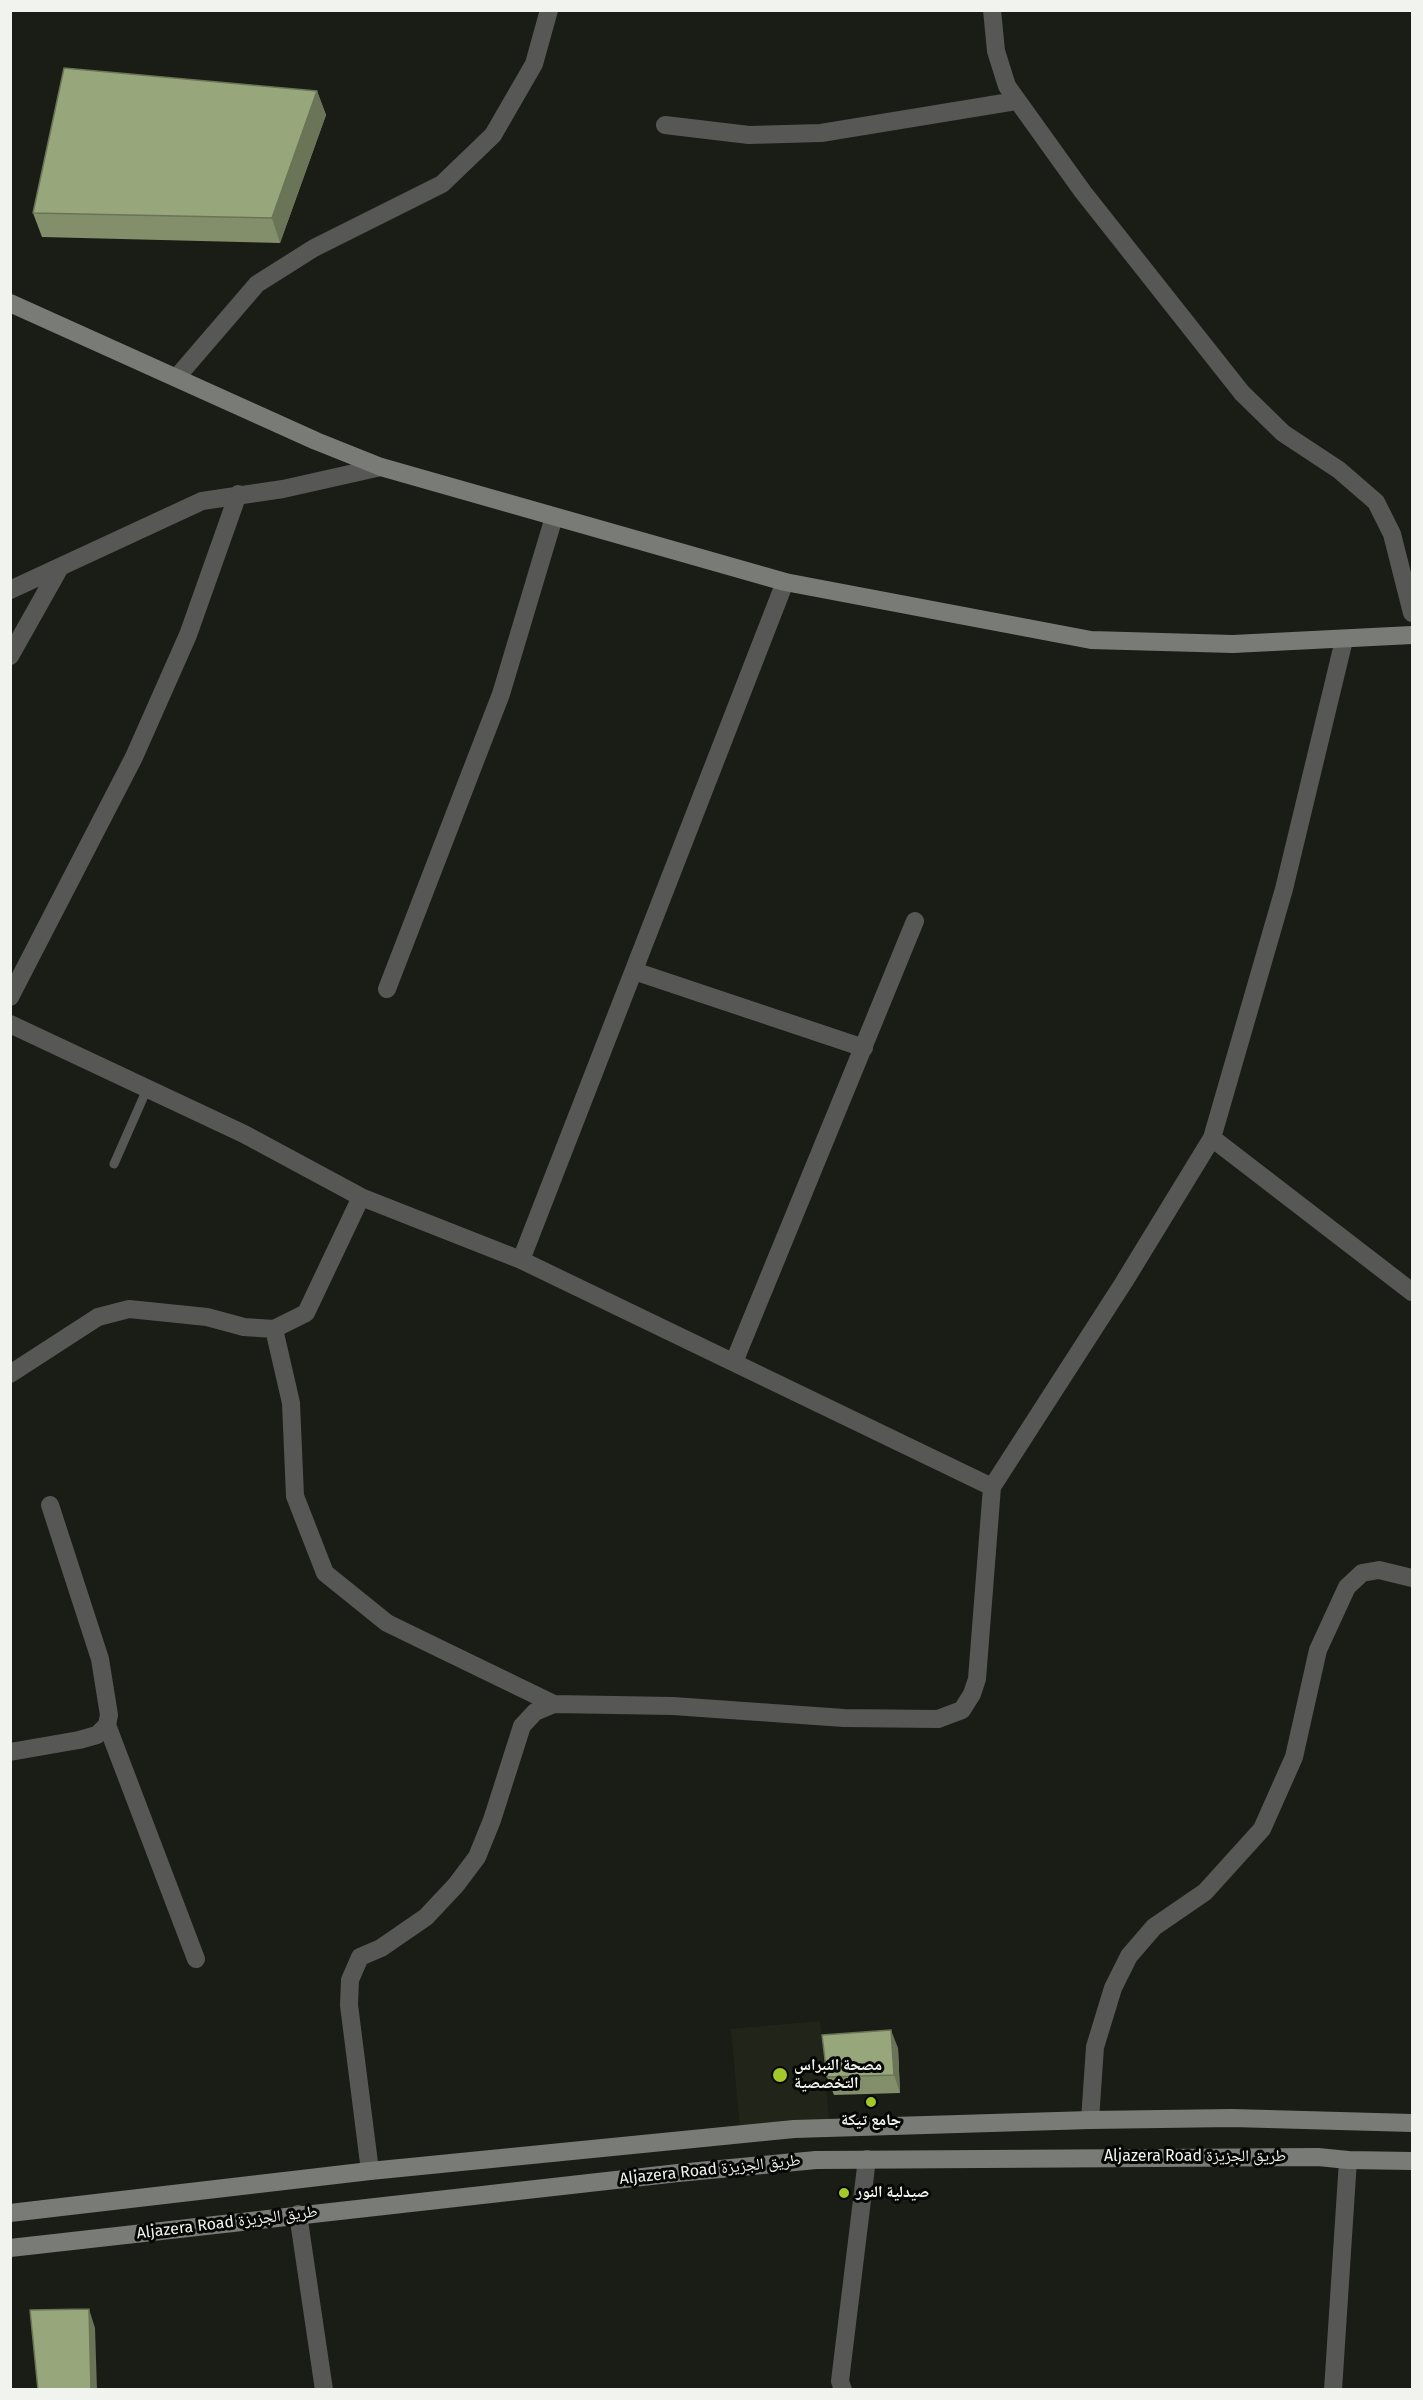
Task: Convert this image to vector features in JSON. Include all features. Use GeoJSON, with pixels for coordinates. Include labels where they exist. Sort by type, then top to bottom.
{"type":"FeatureCollection","features":[{"type":"Feature","properties":{"kind":"main road"},"geometry":{"type":"LineString","coordinates":[[10,303],[316,441],[381,467],[785,582],[1091,640],[1233,644],[1413,635]]}},
{"type":"Feature","properties":{"kind":"main road","name":"Aljazera Road طريق الجزيزة"},"geometry":{"type":"LineString","coordinates":[[10,2213],[370,2171],[794,2129],[1233,2118],[1413,2123]]}},
{"type":"Feature","properties":{"kind":"main road","name":"Aljazera Road طريق الجزيزة"},"geometry":{"type":"LineString","coordinates":[[10,2248],[298,2214],[816,2160],[1318,2157],[1413,2161]]}},
{"type":"Feature","properties":{"kind":"street"},"geometry":{"type":"LineString","coordinates":[[177,377],[257,284],[314,248],[442,184],[493,135],[534,64],[549,10]]}},
{"type":"Feature","properties":{"kind":"street"},"geometry":{"type":"LineString","coordinates":[[992,10],[996,51],[1007,86],[1083,192],[1242,393],[1283,434],[1339,470],[1377,502],[1392,534],[1413,613]]}},
{"type":"Feature","properties":{"kind":"street"},"geometry":{"type":"LineString","coordinates":[[665,125],[749,135],[821,133],[1016,101]]}},
{"type":"Feature","properties":{"kind":"street"},"geometry":{"type":"LineString","coordinates":[[10,590],[202,501],[283,489],[381,467]]}},
{"type":"Feature","properties":{"kind":"street"},"geometry":{"type":"LineString","coordinates":[[10,997],[134,757],[188,636],[238,494]]}},
{"type":"Feature","properties":{"kind":"street"},"geometry":{"type":"LineString","coordinates":[[387,989],[501,694],[554,517]]}},
{"type":"Feature","properties":{"kind":"street"},"geometry":{"type":"LineString","coordinates":[[10,656],[59,569]]}},
{"type":"Feature","properties":{"kind":"street"},"geometry":{"type":"LineString","coordinates":[[520,1260],[785,582]]}},
{"type":"Feature","properties":{"kind":"street"},"geometry":{"type":"LineString","coordinates":[[370,2171],[349,2005],[350,1980],[360,1957],[381,1948],[426,1917],[456,1885],[477,1857],[492,1820],[522,1726],[535,1712],[554,1704],[673,1706],[844,1718],[938,1719],[962,1710],[972,1694],[977,1679],[992,1487],[1124,1282],[1212,1138],[1284,889],[1344,640]]}},
{"type":"Feature","properties":{"kind":"street"},"geometry":{"type":"LineString","coordinates":[[734,1362],[915,921]]}},
{"type":"Feature","properties":{"kind":"street"},"geometry":{"type":"LineString","coordinates":[[634,971],[864,1048]]}},
{"type":"Feature","properties":{"kind":"street"},"geometry":{"type":"LineString","coordinates":[[10,1024],[244,1134],[361,1197],[520,1260],[992,1487]]}},
{"type":"Feature","properties":{"kind":"street"},"geometry":{"type":"LineString","coordinates":[[1212,1138],[1413,1292]]}},
{"type":"Feature","properties":{"kind":"street"},"geometry":{"type":"LineString","coordinates":[[10,1374],[98,1317],[129,1309],[207,1317],[244,1327],[274,1329],[306,1313],[361,1197]]}},
{"type":"Feature","properties":{"kind":"street"},"geometry":{"type":"LineString","coordinates":[[274,1329],[291,1403],[295,1496],[324,1573],[387,1623],[554,1704]]}},
{"type":"Feature","properties":{"kind":"street"},"geometry":{"type":"LineString","coordinates":[[50,1505],[95,1641],[109,1715],[107,1725],[195,1959]]}},
{"type":"Feature","properties":{"kind":"street"},"geometry":{"type":"LineString","coordinates":[[1090,2120],[1095,2047],[1113,1988],[1129,1956],[1154,1927],[1205,1892],[1262,1829],[1294,1757],[1308,1704],[1318,1650],[1347,1587],[1362,1573],[1379,1570],[1413,1578]]}},
{"type":"Feature","properties":{"kind":"street"},"geometry":{"type":"LineString","coordinates":[[10,1752],[97,1735],[107,1725]]}},
{"type":"Feature","properties":{"kind":"street"},"geometry":{"type":"LineString","coordinates":[[843,2390],[840,2380],[867,2159]]}},
{"type":"Feature","properties":{"kind":"street"},"geometry":{"type":"LineString","coordinates":[[1333,2390],[1348,2160]]}},
{"type":"Feature","properties":{"kind":"street"},"geometry":{"type":"LineString","coordinates":[[298,2214],[324,2390]]}},
{"type":"Feature","properties":{"kind":"lane"},"geometry":{"type":"LineString","coordinates":[[114,1164],[147,1089]]}},
{"type":"Feature","properties":{"kind":"shaded area","name":"مصحة النبراس التخصصية"},"geometry":{"type":"Polygon","coordinates":[[[820,2021],[829,2120],[740,2129],[731,2029],[820,2021]]]}},
{"type":"Feature","properties":{"kind":"building"},"geometry":{"type":"Polygon","coordinates":[[[64,68],[317,91],[272,218],[33,213],[64,68]]]}},
{"type":"Feature","properties":{"kind":"building"},"geometry":{"type":"Polygon","coordinates":[[[891,2030],[894,2075],[827,2077],[822,2035],[891,2030]]]}},
{"type":"Feature","properties":{"kind":"building"},"geometry":{"type":"Polygon","coordinates":[[[89,2309],[91,2390],[38,2390],[30,2310],[89,2309]]]}},
{"type":"Feature","properties":{"kind":"place","name":"مصحة النبراس التخصصية"},"geometry":{"type":"Point","coordinates":[780,2075]}},
{"type":"Feature","properties":{"kind":"place","name":"جامع تيكة"},"geometry":{"type":"Point","coordinates":[871,2102]}},
{"type":"Feature","properties":{"kind":"place","name":"صيدلية النور"},"geometry":{"type":"Point","coordinates":[844,2193]}}]}
